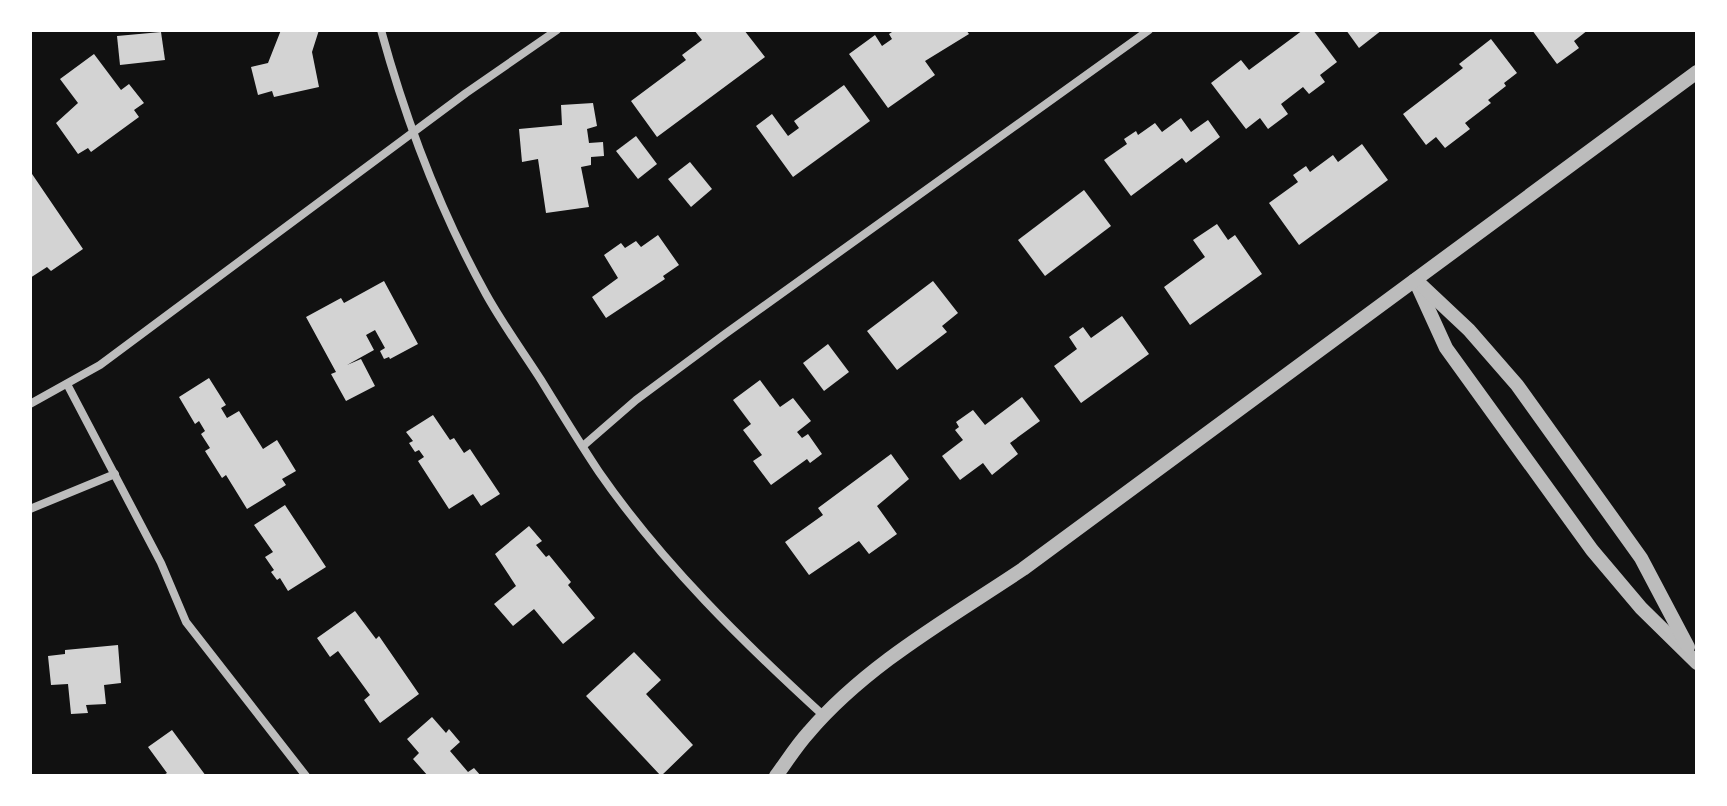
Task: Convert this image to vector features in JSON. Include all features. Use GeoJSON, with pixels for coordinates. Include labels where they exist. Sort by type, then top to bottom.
{"type":"FeatureCollection","features":[{"type":"Feature","properties":{"kind":"street"},"geometry":{"type":"LineString","coordinates":[[381,30],[413,134],[447,216],[486,294],[583,446],[624,506],[691,585],[763,660],[824,716]]}},
{"type":"Feature","properties":{"kind":"street"},"geometry":{"type":"LineString","coordinates":[[30,404],[100,365],[466,93],[557,30]]}},
{"type":"Feature","properties":{"kind":"street"},"geometry":{"type":"LineString","coordinates":[[583,446],[636,400],[725,334],[1149,30]]}},
{"type":"Feature","properties":{"kind":"street"},"geometry":{"type":"LineString","coordinates":[[776,776],[808,732],[862,680],[1023,569],[1697,72]]}},
{"type":"Feature","properties":{"kind":"street"},"geometry":{"type":"LineString","coordinates":[[1415,280],[1469,330],[1517,385],[1641,558],[1696,662]]}},
{"type":"Feature","properties":{"kind":"street"},"geometry":{"type":"LineString","coordinates":[[1415,280],[1446,348],[1592,550],[1641,608],[1696,662]]}},
{"type":"Feature","properties":{"kind":"street"},"geometry":{"type":"LineString","coordinates":[[67,384],[161,563],[186,622],[306,776]]}},
{"type":"Feature","properties":{"kind":"street"},"geometry":{"type":"LineString","coordinates":[[30,509],[115,474]]}},
{"type":"Feature","properties":{"kind":"building"},"geometry":{"type":"Polygon","coordinates":[[[281,30],[319,30],[312,52],[319,87],[274,97],[272,91],[258,95],[251,67],[268,63],[281,30]]]}},
{"type":"Feature","properties":{"kind":"building"},"geometry":{"type":"Polygon","coordinates":[[[694,30],[744,30],[765,57],[657,137],[631,101],[686,60],[682,55],[702,40],[694,30]]]}},
{"type":"Feature","properties":{"kind":"building"},"geometry":{"type":"Polygon","coordinates":[[[895,30],[966,30],[969,34],[925,61],[935,75],[888,108],[849,54],[875,35],[882,46],[892,39],[889,34],[895,30]]]}},
{"type":"Feature","properties":{"kind":"building"},"geometry":{"type":"Polygon","coordinates":[[[1303,30],[1313,30],[1337,62],[1320,75],[1325,82],[1309,94],[1303,87],[1281,104],[1288,114],[1268,129],[1260,118],[1246,129],[1211,83],[1241,60],[1249,70],[1303,30]]]}},
{"type":"Feature","properties":{"kind":"building"},"geometry":{"type":"Polygon","coordinates":[[[1346,30],[1382,30],[1359,48],[1346,30]]]}},
{"type":"Feature","properties":{"kind":"building"},"geometry":{"type":"Polygon","coordinates":[[[1532,30],[1588,30],[1574,41],[1579,48],[1557,64],[1532,30]]]}},
{"type":"Feature","properties":{"kind":"building"},"geometry":{"type":"Polygon","coordinates":[[[161,32],[165,60],[120,65],[117,36],[161,32]]]}},
{"type":"Feature","properties":{"kind":"building"},"geometry":{"type":"Polygon","coordinates":[[[1491,39],[1517,73],[1488,100],[1491,103],[1465,123],[1470,129],[1445,148],[1436,137],[1426,145],[1403,114],[1463,68],[1459,64],[1491,39]]]}},
{"type":"Feature","properties":{"kind":"building"},"geometry":{"type":"Polygon","coordinates":[[[94,54],[121,90],[129,84],[144,103],[134,110],[139,117],[91,152],[88,148],[78,154],[56,123],[78,103],[60,79],[94,54]]]}},
{"type":"Feature","properties":{"kind":"building"},"geometry":{"type":"Polygon","coordinates":[[[844,85],[870,121],[793,177],[756,126],[772,114],[788,136],[799,128],[794,121],[844,85]]]}},
{"type":"Feature","properties":{"kind":"building"},"geometry":{"type":"Polygon","coordinates":[[[593,103],[597,126],[587,129],[589,143],[603,142],[604,156],[591,157],[591,165],[581,167],[589,207],[546,213],[538,159],[522,162],[519,129],[562,125],[561,105],[593,103]]]}},
{"type":"Feature","properties":{"kind":"building"},"geometry":{"type":"Polygon","coordinates":[[[1181,118],[1191,132],[1208,120],[1220,137],[1186,163],[1182,158],[1131,196],[1104,160],[1127,144],[1124,139],[1136,131],[1138,135],[1155,123],[1162,132],[1181,118]]]}},
{"type":"Feature","properties":{"kind":"building"},"geometry":{"type":"Polygon","coordinates":[[[636,136],[657,164],[638,179],[616,151],[636,136]]]}},
{"type":"Feature","properties":{"kind":"building"},"geometry":{"type":"Polygon","coordinates":[[[1362,144],[1388,180],[1299,245],[1269,203],[1298,182],[1293,175],[1306,166],[1310,172],[1333,155],[1338,162],[1362,144]]]}},
{"type":"Feature","properties":{"kind":"building"},"geometry":{"type":"Polygon","coordinates":[[[690,162],[712,189],[691,207],[668,179],[690,162]]]}},
{"type":"Feature","properties":{"kind":"building"},"geometry":{"type":"Polygon","coordinates":[[[30,171],[83,249],[51,271],[47,267],[30,278],[30,171]]]}},
{"type":"Feature","properties":{"kind":"building"},"geometry":{"type":"Polygon","coordinates":[[[1084,190],[1111,226],[1045,276],[1018,240],[1084,190]]]}},
{"type":"Feature","properties":{"kind":"building"},"geometry":{"type":"Polygon","coordinates":[[[1217,224],[1228,240],[1235,235],[1262,274],[1190,325],[1164,287],[1205,257],[1193,240],[1217,224]]]}},
{"type":"Feature","properties":{"kind":"building"},"geometry":{"type":"Polygon","coordinates":[[[658,235],[679,265],[663,276],[665,279],[606,318],[592,297],[618,278],[604,255],[621,243],[625,248],[636,241],[641,247],[658,235]]]}},
{"type":"Feature","properties":{"kind":"building"},"geometry":{"type":"Polygon","coordinates":[[[384,281],[418,344],[390,359],[384,359],[380,351],[385,348],[375,330],[366,335],[374,350],[347,365],[361,359],[375,386],[346,401],[331,374],[336,372],[306,317],[341,298],[344,303],[384,281]]]}},
{"type":"Feature","properties":{"kind":"building"},"geometry":{"type":"Polygon","coordinates":[[[933,281],[958,313],[942,326],[947,332],[897,370],[867,331],[933,281]]]}},
{"type":"Feature","properties":{"kind":"building"},"geometry":{"type":"Polygon","coordinates":[[[1122,316],[1149,354],[1081,403],[1054,366],[1077,349],[1069,337],[1083,327],[1091,338],[1122,316]]]}},
{"type":"Feature","properties":{"kind":"building"},"geometry":{"type":"Polygon","coordinates":[[[828,344],[849,372],[824,391],[803,363],[828,344]]]}},
{"type":"Feature","properties":{"kind":"building"},"geometry":{"type":"Polygon","coordinates":[[[209,378],[226,405],[221,408],[227,418],[239,411],[263,449],[277,440],[296,471],[282,479],[286,485],[247,509],[226,475],[222,478],[205,451],[210,448],[201,434],[205,431],[199,421],[195,424],[179,397],[209,378]]]}},
{"type":"Feature","properties":{"kind":"building"},"geometry":{"type":"Polygon","coordinates":[[[760,380],[780,407],[793,398],[811,421],[797,432],[802,438],[808,434],[822,454],[810,463],[807,459],[771,485],[753,461],[762,455],[743,430],[751,424],[733,400],[760,380]]]}},
{"type":"Feature","properties":{"kind":"building"},"geometry":{"type":"Polygon","coordinates":[[[1022,397],[1040,421],[1010,443],[1018,454],[992,475],[983,463],[960,480],[942,456],[963,440],[955,430],[959,427],[956,422],[973,410],[985,425],[1022,397]]]}},
{"type":"Feature","properties":{"kind":"building"},"geometry":{"type":"Polygon","coordinates":[[[433,415],[450,440],[454,438],[464,453],[470,449],[500,494],[481,506],[473,494],[449,509],[418,461],[424,457],[419,450],[415,452],[409,443],[413,441],[406,432],[433,415]]]}},
{"type":"Feature","properties":{"kind":"building"},"geometry":{"type":"Polygon","coordinates":[[[891,454],[909,479],[877,506],[897,534],[869,554],[859,541],[809,575],[785,542],[823,515],[818,508],[891,454]]]}},
{"type":"Feature","properties":{"kind":"building"},"geometry":{"type":"Polygon","coordinates":[[[285,505],[326,567],[288,591],[280,578],[277,580],[271,572],[274,570],[265,557],[273,552],[254,525],[285,505]]]}},
{"type":"Feature","properties":{"kind":"building"},"geometry":{"type":"Polygon","coordinates":[[[529,526],[542,541],[536,545],[546,557],[549,555],[571,582],[568,585],[595,618],[563,644],[534,609],[513,626],[494,604],[516,586],[495,554],[529,526]]]}},
{"type":"Feature","properties":{"kind":"building"},"geometry":{"type":"Polygon","coordinates":[[[355,611],[376,639],[379,636],[419,694],[380,723],[364,700],[370,695],[338,651],[330,657],[317,638],[355,611]]]}},
{"type":"Feature","properties":{"kind":"building"},"geometry":{"type":"Polygon","coordinates":[[[118,645],[121,683],[104,685],[106,704],[86,705],[88,713],[71,714],[68,684],[51,685],[48,656],[65,654],[65,650],[118,645]]]}},
{"type":"Feature","properties":{"kind":"building"},"geometry":{"type":"Polygon","coordinates":[[[634,652],[661,680],[646,694],[693,745],[661,776],[586,696],[634,652]]]}},
{"type":"Feature","properties":{"kind":"building"},"geometry":{"type":"Polygon","coordinates":[[[432,717],[446,733],[449,729],[460,742],[450,751],[468,772],[474,768],[481,776],[428,776],[413,759],[419,753],[407,739],[432,717]]]}},
{"type":"Feature","properties":{"kind":"building"},"geometry":{"type":"Polygon","coordinates":[[[172,730],[206,776],[162,776],[167,773],[148,747],[172,730]]]}}]}
